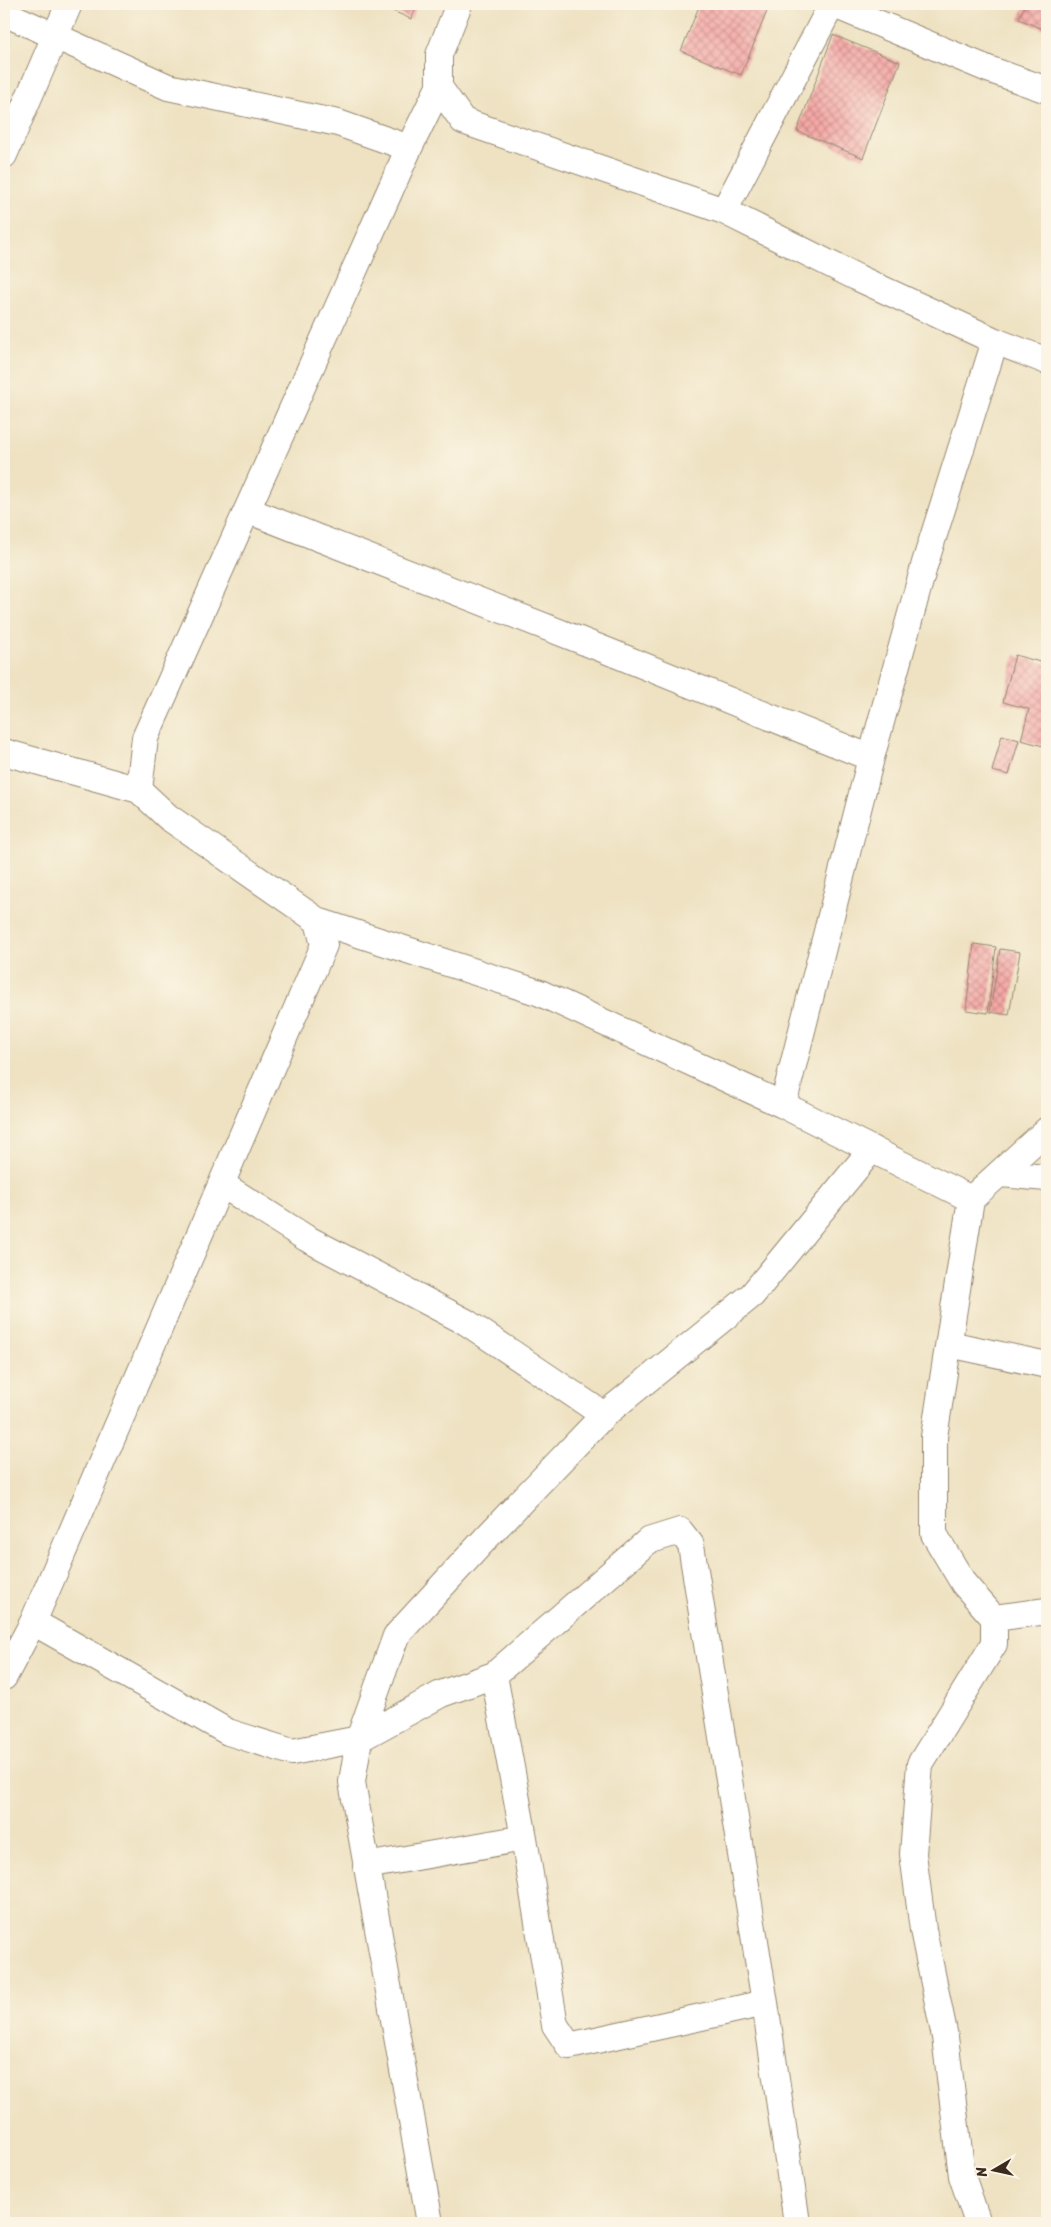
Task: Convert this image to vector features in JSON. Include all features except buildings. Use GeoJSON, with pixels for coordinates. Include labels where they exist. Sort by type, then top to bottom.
{"type":"FeatureCollection","features":[{"type":"Feature","properties":{"kind":"street"},"geometry":{"type":"LineString","coordinates":[[4,156],[69,4]]}},
{"type":"Feature","properties":{"kind":"street"},"geometry":{"type":"LineString","coordinates":[[139,790],[145,738],[409,148],[439,87],[439,55],[459,4]]}},
{"type":"Feature","properties":{"kind":"street"},"geometry":{"type":"LineString","coordinates":[[724,211],[832,4],[1047,90]]}},
{"type":"Feature","properties":{"kind":"street"},"geometry":{"type":"LineString","coordinates":[[4,13],[168,87],[338,124],[409,148]]}},
{"type":"Feature","properties":{"kind":"street"},"geometry":{"type":"LineString","coordinates":[[439,87],[463,121],[724,211],[840,269],[995,342],[1047,361]]}},
{"type":"Feature","properties":{"kind":"street"},"geometry":{"type":"LineString","coordinates":[[783,1105],[871,758],[925,563],[995,342]]}},
{"type":"Feature","properties":{"kind":"street"},"geometry":{"type":"LineString","coordinates":[[247,510],[614,653],[871,758]]}},
{"type":"Feature","properties":{"kind":"street"},"geometry":{"type":"LineString","coordinates":[[4,752],[139,790],[168,816],[318,921],[540,993],[783,1105],[971,1199]]}},
{"type":"Feature","properties":{"kind":"street"},"geometry":{"type":"LineString","coordinates":[[4,1677],[33,1622],[223,1185],[324,945],[318,921]]}},
{"type":"Feature","properties":{"kind":"street"},"geometry":{"type":"LineString","coordinates":[[978,2223],[962,2176],[945,2037],[923,1930],[912,1854],[920,1764],[994,1644],[994,1618],[964,1584],[934,1534],[934,1437],[971,1199],[1047,1130]]}},
{"type":"Feature","properties":{"kind":"street"},"geometry":{"type":"LineString","coordinates":[[430,2223],[352,1782],[359,1739],[396,1636],[486,1537],[604,1415],[752,1295],[872,1149]]}},
{"type":"Feature","properties":{"kind":"street"},"geometry":{"type":"LineString","coordinates":[[1000,1174],[1047,1178]]}},
{"type":"Feature","properties":{"kind":"street"},"geometry":{"type":"LineString","coordinates":[[223,1185],[306,1238],[466,1322],[604,1415]]}},
{"type":"Feature","properties":{"kind":"street"},"geometry":{"type":"LineString","coordinates":[[949,1344],[1047,1365]]}},
{"type":"Feature","properties":{"kind":"street"},"geometry":{"type":"LineString","coordinates":[[33,1622],[228,1732],[292,1752],[359,1739],[441,1694],[494,1675],[648,1541],[680,1531],[691,1545],[765,2003],[797,2223]]}},
{"type":"Feature","properties":{"kind":"street"},"geometry":{"type":"LineString","coordinates":[[994,1618],[1047,1611]]}},
{"type":"Feature","properties":{"kind":"street"},"geometry":{"type":"LineString","coordinates":[[494,1675],[524,1838],[555,2025],[569,2046],[765,2003]]}},
{"type":"Feature","properties":{"kind":"street"},"geometry":{"type":"LineString","coordinates":[[366,1866],[524,1838]]}}]}
